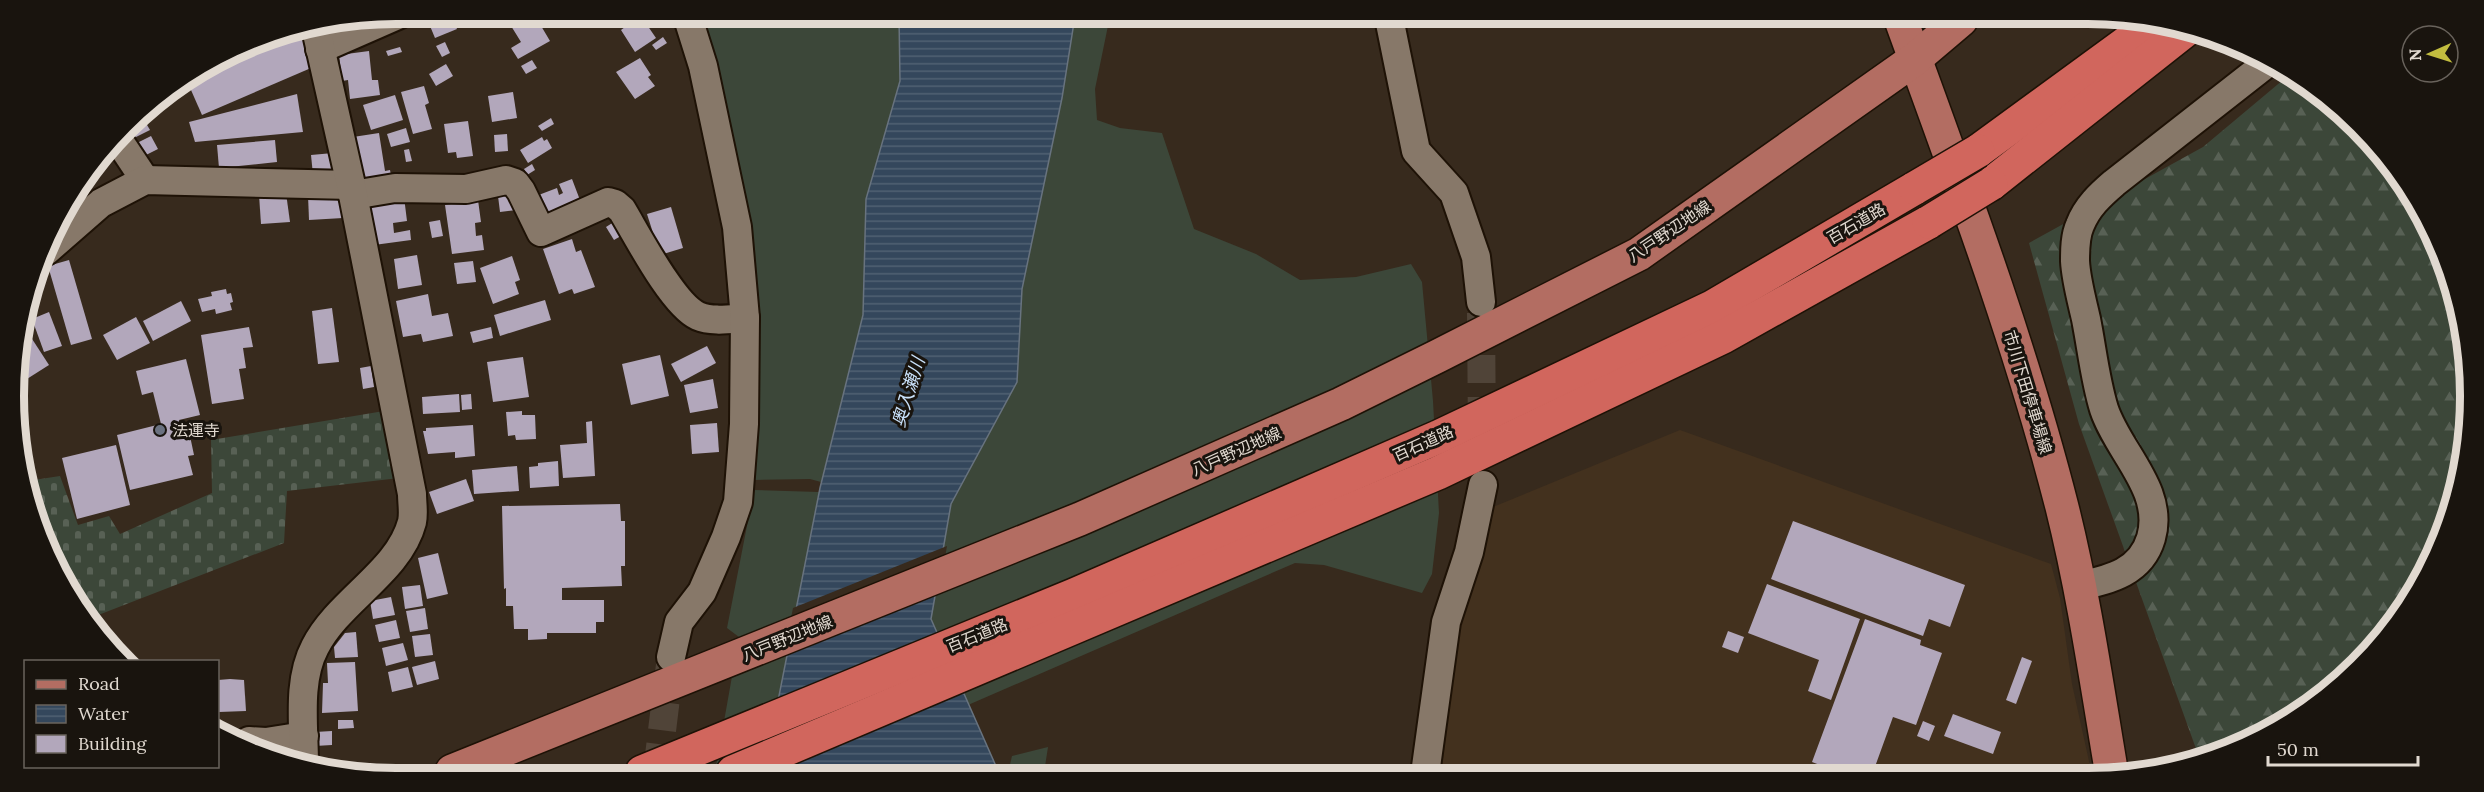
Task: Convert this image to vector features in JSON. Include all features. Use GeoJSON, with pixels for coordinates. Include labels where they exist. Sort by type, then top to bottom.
{"type":"FeatureCollection","features":[{"type":"Feature","properties":{"kind":"highway","name":"百石道路"},"geometry":{"type":"LineString","coordinates":[[651,768],[1074,595],[1438,437],[1712,308],[1978,151],[2146,28]]}},
{"type":"Feature","properties":{"kind":"highway","name":"百石道路"},"geometry":{"type":"LineString","coordinates":[[742,768],[1438,472],[1723,337],[1929,222],[1991,184],[2179,36]]}},
{"type":"Feature","properties":{"kind":"main road","name":"市川下田停車場線"},"geometry":{"type":"LineString","coordinates":[[1902,24],[1981,245],[2034,406],[2080,586],[2111,767]]}},
{"type":"Feature","properties":{"kind":"main road","name":"八戸野辺地線"},"geometry":{"type":"LineString","coordinates":[[460,768],[1080,519],[1341,404],[1438,356],[1639,254],[1915,59],[1956,24]]}},
{"type":"Feature","properties":{"kind":"street"},"geometry":{"type":"LineString","coordinates":[[671,657],[679,622],[702,592],[726,537],[738,502],[744,424],[745,318],[737,227],[703,66],[690,24]]}},
{"type":"Feature","properties":{"kind":"street"},"geometry":{"type":"LineString","coordinates":[[1390,24],[1416,151],[1454,193],[1476,257],[1481,302]]}},
{"type":"Feature","properties":{"kind":"street"},"geometry":{"type":"LineString","coordinates":[[304,756],[305,677],[314,648],[328,625],[401,549],[412,520],[412,494],[352,190],[318,39],[361,26]]}},
{"type":"Feature","properties":{"kind":"street"},"geometry":{"type":"LineString","coordinates":[[2080,586],[2113,579],[2138,562],[2149,546],[2155,523],[2151,500],[2144,482],[2116,436],[2104,409],[2075,263],[2079,226],[2095,200],[2114,183],[2262,67]]}},
{"type":"Feature","properties":{"kind":"street"},"geometry":{"type":"LineString","coordinates":[[122,145],[145,180]]}},
{"type":"Feature","properties":{"kind":"street"},"geometry":{"type":"LineString","coordinates":[[58,240],[101,202],[145,180],[352,190],[466,189],[506,180],[515,183],[521,191],[541,232],[609,202],[615,204],[622,210],[654,264],[688,310],[700,317],[712,320],[745,318]]}},
{"type":"Feature","properties":{"kind":"street"},"geometry":{"type":"LineString","coordinates":[[1426,768],[1446,621],[1469,552],[1483,485]]}},
{"type":"Feature","properties":{"kind":"street"},"geometry":{"type":"LineString","coordinates":[[257,741],[304,736]]}},
{"type":"Feature","properties":{"kind":"shaded area"},"geometry":{"type":"Polygon","coordinates":[[[1680,430],[2051,564],[2060,598],[2072,684],[2090,768],[1442,768],[1460,621],[1493,507],[1680,430]]]}},
{"type":"Feature","properties":{"kind":"green space"},"geometry":{"type":"Polygon","coordinates":[[[701,24],[899,24],[900,81],[866,199],[863,315],[821,482],[810,479],[755,480],[756,332],[701,24]]]}},
{"type":"Feature","properties":{"kind":"green space"},"geometry":{"type":"Polygon","coordinates":[[[1074,24],[1108,24],[1095,89],[1097,120],[1120,128],[1162,133],[1194,229],[1256,254],[1300,280],[1356,277],[1411,264],[1422,282],[1433,401],[1439,513],[1432,574],[1422,593],[1324,565],[1295,563],[968,705],[931,619],[951,504],[1017,382],[1022,289],[1062,98],[1074,24]]]}},
{"type":"Feature","properties":{"kind":"green space"},"geometry":{"type":"Polygon","coordinates":[[[2283,80],[2314,101],[2351,133],[2397,189],[2422,231],[2432,254],[2453,323],[2460,396],[2453,469],[2440,516],[2422,561],[2383,622],[2368,641],[2333,676],[2295,705],[2253,730],[2197,751],[2079,424],[2029,243],[2203,147],[2283,80]]]}},
{"type":"Feature","properties":{"kind":"green space"},"geometry":{"type":"Polygon","coordinates":[[[384,411],[399,478],[287,491],[284,543],[96,616],[62,561],[44,516],[34,480],[60,476],[78,525],[109,516],[120,534],[212,493],[211,440],[384,411]]]}},
{"type":"Feature","properties":{"kind":"green space"},"geometry":{"type":"Polygon","coordinates":[[[754,490],[819,492],[765,768],[716,768],[739,637],[727,628],[754,490]]]}},
{"type":"Feature","properties":{"kind":"green space"},"geometry":{"type":"Polygon","coordinates":[[[1048,747],[1045,768],[1009,768],[1012,756],[1048,747]]]}},
{"type":"Feature","properties":{"kind":"water","name":"奥入瀬川"},"geometry":{"type":"Polygon","coordinates":[[[899,24],[1074,24],[1062,98],[1022,289],[1017,382],[951,504],[931,619],[997,768],[765,768],[820,488],[863,315],[866,199],[900,81],[899,24]]]}},
{"type":"Feature","properties":{"kind":"pier"},"geometry":{"type":"Polygon","coordinates":[[[947,546],[939,591],[784,654],[793,608],[947,546]]]}},
{"type":"Feature","properties":{"kind":"building"},"geometry":{"type":"Polygon","coordinates":[[[429,24],[455,24],[457,29],[435,38],[429,24]]]}},
{"type":"Feature","properties":{"kind":"building"},"geometry":{"type":"Polygon","coordinates":[[[510,24],[540,24],[550,41],[518,59],[511,48],[521,42],[510,24]]]}},
{"type":"Feature","properties":{"kind":"building"},"geometry":{"type":"Polygon","coordinates":[[[629,24],[646,24],[656,38],[635,52],[621,30],[629,24]]]}},
{"type":"Feature","properties":{"kind":"building"},"geometry":{"type":"Polygon","coordinates":[[[306,36],[318,65],[202,115],[190,87],[231,62],[276,44],[306,36]]]}},
{"type":"Feature","properties":{"kind":"building"},"geometry":{"type":"Polygon","coordinates":[[[663,37],[667,43],[656,50],[652,45],[663,37]]]}},
{"type":"Feature","properties":{"kind":"building"},"geometry":{"type":"Polygon","coordinates":[[[445,42],[450,53],[442,57],[436,46],[445,42]]]}},
{"type":"Feature","properties":{"kind":"building"},"geometry":{"type":"Polygon","coordinates":[[[400,47],[402,52],[388,56],[386,51],[400,47]]]}},
{"type":"Feature","properties":{"kind":"building"},"geometry":{"type":"Polygon","coordinates":[[[369,51],[372,80],[378,80],[380,95],[350,99],[348,80],[342,81],[339,55],[369,51]]]}},
{"type":"Feature","properties":{"kind":"building"},"geometry":{"type":"Polygon","coordinates":[[[640,58],[651,75],[648,77],[655,86],[635,99],[616,72],[640,58]]]}},
{"type":"Feature","properties":{"kind":"building"},"geometry":{"type":"Polygon","coordinates":[[[532,60],[537,68],[526,74],[521,66],[532,60]]]}},
{"type":"Feature","properties":{"kind":"building"},"geometry":{"type":"Polygon","coordinates":[[[446,64],[453,76],[436,86],[429,74],[446,64]]]}},
{"type":"Feature","properties":{"kind":"building"},"geometry":{"type":"Polygon","coordinates":[[[424,86],[429,103],[425,105],[432,129],[413,134],[401,92],[424,86]]]}},
{"type":"Feature","properties":{"kind":"building"},"geometry":{"type":"Polygon","coordinates":[[[513,92],[517,118],[492,122],[488,96],[513,92]]]}},
{"type":"Feature","properties":{"kind":"building"},"geometry":{"type":"Polygon","coordinates":[[[297,94],[303,132],[195,142],[189,122],[297,94]]]}},
{"type":"Feature","properties":{"kind":"building"},"geometry":{"type":"Polygon","coordinates":[[[395,95],[403,120],[371,130],[363,105],[395,95]]]}},
{"type":"Feature","properties":{"kind":"building"},"geometry":{"type":"Polygon","coordinates":[[[551,118],[554,124],[542,131],[538,126],[551,118]]]}},
{"type":"Feature","properties":{"kind":"building"},"geometry":{"type":"Polygon","coordinates":[[[468,121],[473,156],[457,158],[456,152],[448,153],[444,124],[468,121]]]}},
{"type":"Feature","properties":{"kind":"building"},"geometry":{"type":"Polygon","coordinates":[[[145,122],[150,130],[130,140],[129,138],[145,122]]]}},
{"type":"Feature","properties":{"kind":"building"},"geometry":{"type":"Polygon","coordinates":[[[406,128],[410,142],[391,147],[387,134],[406,128]]]}},
{"type":"Feature","properties":{"kind":"building"},"geometry":{"type":"Polygon","coordinates":[[[379,133],[385,171],[390,170],[392,180],[360,184],[353,137],[379,133]]]}},
{"type":"Feature","properties":{"kind":"building"},"geometry":{"type":"Polygon","coordinates":[[[507,134],[508,151],[495,152],[494,135],[507,134]]]}},
{"type":"Feature","properties":{"kind":"building"},"geometry":{"type":"Polygon","coordinates":[[[151,136],[158,149],[144,156],[137,143],[151,136]]]}},
{"type":"Feature","properties":{"kind":"building"},"geometry":{"type":"Polygon","coordinates":[[[542,137],[544,141],[547,139],[552,148],[528,163],[520,150],[542,137]]]}},
{"type":"Feature","properties":{"kind":"building"},"geometry":{"type":"Polygon","coordinates":[[[275,140],[277,162],[219,168],[217,145],[275,140]]]}},
{"type":"Feature","properties":{"kind":"building"},"geometry":{"type":"Polygon","coordinates":[[[409,149],[412,161],[406,162],[404,150],[409,149]]]}},
{"type":"Feature","properties":{"kind":"building"},"geometry":{"type":"Polygon","coordinates":[[[333,153],[334,173],[313,175],[311,155],[333,153]]]}},
{"type":"Feature","properties":{"kind":"building"},"geometry":{"type":"Polygon","coordinates":[[[532,164],[535,170],[527,175],[524,169],[532,164]]]}},
{"type":"Feature","properties":{"kind":"building"},"geometry":{"type":"Polygon","coordinates":[[[572,179],[583,208],[551,220],[536,196],[557,188],[559,195],[563,193],[559,184],[572,179]]]}},
{"type":"Feature","properties":{"kind":"building"},"geometry":{"type":"Polygon","coordinates":[[[286,193],[290,222],[261,224],[259,195],[286,193]]]}},
{"type":"Feature","properties":{"kind":"building"},"geometry":{"type":"Polygon","coordinates":[[[341,193],[343,218],[309,220],[308,195],[341,193]]]}},
{"type":"Feature","properties":{"kind":"building"},"geometry":{"type":"Polygon","coordinates":[[[515,194],[517,210],[500,212],[498,196],[515,194]]]}},
{"type":"Feature","properties":{"kind":"building"},"geometry":{"type":"Polygon","coordinates":[[[404,197],[407,221],[393,223],[394,233],[410,230],[411,240],[374,245],[367,202],[404,197]]]}},
{"type":"Feature","properties":{"kind":"building"},"geometry":{"type":"Polygon","coordinates":[[[478,200],[481,222],[475,223],[476,236],[482,235],[484,250],[452,254],[445,205],[478,200]]]}},
{"type":"Feature","properties":{"kind":"building"},"geometry":{"type":"Polygon","coordinates":[[[671,207],[683,248],[660,255],[647,214],[671,207]]]}},
{"type":"Feature","properties":{"kind":"building"},"geometry":{"type":"Polygon","coordinates":[[[440,220],[443,236],[432,238],[429,222],[440,220]]]}},
{"type":"Feature","properties":{"kind":"building"},"geometry":{"type":"Polygon","coordinates":[[[617,220],[626,233],[614,240],[606,227],[617,220]]]}},
{"type":"Feature","properties":{"kind":"building"},"geometry":{"type":"Polygon","coordinates":[[[572,239],[576,252],[581,250],[595,287],[574,294],[572,289],[559,294],[543,249],[572,239]]]}},
{"type":"Feature","properties":{"kind":"building"},"geometry":{"type":"Polygon","coordinates":[[[417,255],[422,285],[398,289],[394,259],[417,255]]]}},
{"type":"Feature","properties":{"kind":"building"},"geometry":{"type":"Polygon","coordinates":[[[512,256],[520,280],[515,282],[519,294],[493,304],[480,268],[512,256]]]}},
{"type":"Feature","properties":{"kind":"building"},"geometry":{"type":"Polygon","coordinates":[[[69,260],[92,339],[71,345],[48,266],[69,260]]]}},
{"type":"Feature","properties":{"kind":"building"},"geometry":{"type":"Polygon","coordinates":[[[473,261],[476,282],[457,284],[454,263],[473,261]]]}},
{"type":"Feature","properties":{"kind":"building"},"geometry":{"type":"Polygon","coordinates":[[[226,289],[227,294],[231,293],[232,310],[216,314],[215,309],[202,312],[198,299],[212,296],[211,292],[226,289]]]}},
{"type":"Feature","properties":{"kind":"building"},"geometry":{"type":"Polygon","coordinates":[[[428,294],[432,316],[448,313],[453,336],[423,342],[421,334],[403,337],[396,301],[428,294]]]}},
{"type":"Feature","properties":{"kind":"building"},"geometry":{"type":"Polygon","coordinates":[[[545,300],[551,320],[500,336],[494,315],[545,300]]]}},
{"type":"Feature","properties":{"kind":"building"},"geometry":{"type":"Polygon","coordinates":[[[181,301],[191,321],[153,341],[143,321],[181,301]]]}},
{"type":"Feature","properties":{"kind":"building"},"geometry":{"type":"Polygon","coordinates":[[[332,308],[339,362],[318,364],[312,311],[332,308]]]}},
{"type":"Feature","properties":{"kind":"building"},"geometry":{"type":"Polygon","coordinates":[[[49,312],[62,346],[44,352],[32,319],[49,312]]]}},
{"type":"Feature","properties":{"kind":"building"},"geometry":{"type":"Polygon","coordinates":[[[136,317],[150,343],[117,360],[103,335],[136,317]]]}},
{"type":"Feature","properties":{"kind":"building"},"geometry":{"type":"Polygon","coordinates":[[[249,327],[253,347],[243,348],[246,368],[239,369],[244,399],[212,404],[201,335],[249,327]]]}},
{"type":"Feature","properties":{"kind":"building"},"geometry":{"type":"Polygon","coordinates":[[[491,327],[493,338],[473,343],[470,332],[491,327]]]}},
{"type":"Feature","properties":{"kind":"building"},"geometry":{"type":"Polygon","coordinates":[[[29,334],[49,365],[25,380],[29,334]]]}},
{"type":"Feature","properties":{"kind":"building"},"geometry":{"type":"Polygon","coordinates":[[[707,346],[716,363],[681,382],[671,364],[707,346]]]}},
{"type":"Feature","properties":{"kind":"building"},"geometry":{"type":"Polygon","coordinates":[[[660,355],[669,396],[631,405],[622,364],[660,355]]]}},
{"type":"Feature","properties":{"kind":"building"},"geometry":{"type":"Polygon","coordinates":[[[523,357],[529,397],[493,402],[487,362],[523,357]]]}},
{"type":"Feature","properties":{"kind":"building","name":"法運寺"},"geometry":{"type":"Polygon","coordinates":[[[186,359],[200,415],[179,420],[184,438],[190,436],[194,455],[188,456],[193,475],[130,490],[117,435],[161,424],[153,392],[142,395],[136,371],[186,359]]]}},
{"type":"Feature","properties":{"kind":"building"},"geometry":{"type":"Polygon","coordinates":[[[371,366],[374,387],[363,389],[360,368],[371,366]]]}},
{"type":"Feature","properties":{"kind":"building"},"geometry":{"type":"Polygon","coordinates":[[[713,379],[718,408],[690,413],[684,385],[713,379]]]}},
{"type":"Feature","properties":{"kind":"building"},"geometry":{"type":"Polygon","coordinates":[[[459,394],[460,412],[423,414],[422,397],[459,394]]]}},
{"type":"Feature","properties":{"kind":"building"},"geometry":{"type":"Polygon","coordinates":[[[471,394],[472,409],[462,410],[461,395],[471,394]]]}},
{"type":"Feature","properties":{"kind":"building"},"geometry":{"type":"Polygon","coordinates":[[[522,411],[522,415],[535,415],[536,439],[516,440],[515,435],[508,436],[506,412],[522,411]]]}},
{"type":"Feature","properties":{"kind":"building"},"geometry":{"type":"Polygon","coordinates":[[[592,421],[595,476],[563,478],[560,445],[587,443],[586,422],[592,421]]]}},
{"type":"Feature","properties":{"kind":"building"},"geometry":{"type":"Polygon","coordinates":[[[717,423],[719,452],[692,454],[690,425],[717,423]]]}},
{"type":"Feature","properties":{"kind":"building"},"geometry":{"type":"Polygon","coordinates":[[[473,425],[475,456],[455,458],[455,452],[428,454],[423,431],[426,431],[426,428],[473,425]]]}},
{"type":"Feature","properties":{"kind":"building"},"geometry":{"type":"Polygon","coordinates":[[[116,445],[130,505],[77,519],[62,458],[116,445]]]}},
{"type":"Feature","properties":{"kind":"building"},"geometry":{"type":"Polygon","coordinates":[[[558,461],[559,486],[530,488],[529,467],[538,466],[538,463],[558,461]]]}},
{"type":"Feature","properties":{"kind":"building"},"geometry":{"type":"Polygon","coordinates":[[[517,466],[519,491],[474,494],[472,470],[517,466]]]}},
{"type":"Feature","properties":{"kind":"building"},"geometry":{"type":"Polygon","coordinates":[[[466,479],[474,501],[437,514],[429,492],[466,479]]]}},
{"type":"Feature","properties":{"kind":"building"},"geometry":{"type":"Polygon","coordinates":[[[620,504],[621,521],[625,521],[625,566],[621,566],[622,586],[562,588],[562,600],[604,600],[604,622],[596,622],[596,633],[547,633],[547,639],[528,640],[528,629],[514,629],[513,606],[506,606],[502,506],[620,504]]]}},
{"type":"Feature","properties":{"kind":"building"},"geometry":{"type":"Polygon","coordinates":[[[1793,521],[1965,585],[1950,627],[1929,619],[1923,636],[1771,579],[1793,521]]]}},
{"type":"Feature","properties":{"kind":"building"},"geometry":{"type":"Polygon","coordinates":[[[438,553],[448,594],[427,599],[418,558],[438,553]]]}},
{"type":"Feature","properties":{"kind":"building"},"geometry":{"type":"Polygon","coordinates":[[[1767,584],[1860,619],[1831,700],[1808,691],[1819,660],[1748,633],[1767,584]]]}},
{"type":"Feature","properties":{"kind":"building"},"geometry":{"type":"Polygon","coordinates":[[[420,585],[423,606],[405,609],[402,587],[420,585]]]}},
{"type":"Feature","properties":{"kind":"building"},"geometry":{"type":"Polygon","coordinates":[[[391,597],[395,615],[373,619],[370,601],[391,597]]]}},
{"type":"Feature","properties":{"kind":"building"},"geometry":{"type":"Polygon","coordinates":[[[425,608],[428,629],[410,632],[406,611],[425,608]]]}},
{"type":"Feature","properties":{"kind":"building"},"geometry":{"type":"Polygon","coordinates":[[[1865,619],[1921,640],[1920,645],[1942,653],[1916,725],[1893,717],[1875,768],[1828,768],[1812,762],[1865,619]]]}},
{"type":"Feature","properties":{"kind":"building"},"geometry":{"type":"Polygon","coordinates":[[[396,620],[400,638],[379,642],[375,625],[396,620]]]}},
{"type":"Feature","properties":{"kind":"building"},"geometry":{"type":"Polygon","coordinates":[[[1728,631],[1744,637],[1738,653],[1722,647],[1728,631]]]}},
{"type":"Feature","properties":{"kind":"building"},"geometry":{"type":"Polygon","coordinates":[[[356,632],[358,657],[335,658],[334,647],[345,633],[356,632]]]}},
{"type":"Feature","properties":{"kind":"building"},"geometry":{"type":"Polygon","coordinates":[[[430,634],[433,655],[415,657],[412,636],[430,634]]]}},
{"type":"Feature","properties":{"kind":"building"},"geometry":{"type":"Polygon","coordinates":[[[403,643],[408,660],[386,666],[382,648],[403,643]]]}},
{"type":"Feature","properties":{"kind":"building"},"geometry":{"type":"Polygon","coordinates":[[[2022,657],[2032,661],[2016,704],[2006,700],[2022,657]]]}},
{"type":"Feature","properties":{"kind":"building"},"geometry":{"type":"Polygon","coordinates":[[[435,661],[439,679],[417,685],[412,667],[435,661]]]}},
{"type":"Feature","properties":{"kind":"building"},"geometry":{"type":"Polygon","coordinates":[[[355,662],[358,711],[322,713],[323,683],[328,683],[327,663],[355,662]]]}},
{"type":"Feature","properties":{"kind":"building"},"geometry":{"type":"Polygon","coordinates":[[[408,667],[413,687],[392,692],[388,672],[408,667]]]}},
{"type":"Feature","properties":{"kind":"building"},"geometry":{"type":"Polygon","coordinates":[[[219,680],[244,680],[246,711],[219,712],[219,680]]]}},
{"type":"Feature","properties":{"kind":"building"},"geometry":{"type":"Polygon","coordinates":[[[1953,714],[2001,732],[1993,754],[1944,736],[1953,714]]]}},
{"type":"Feature","properties":{"kind":"building"},"geometry":{"type":"Polygon","coordinates":[[[338,720],[353,720],[354,728],[338,729],[338,720]]]}},
{"type":"Feature","properties":{"kind":"building"},"geometry":{"type":"Polygon","coordinates":[[[1923,721],[1935,726],[1929,741],[1917,736],[1923,721]]]}},
{"type":"Feature","properties":{"kind":"building"},"geometry":{"type":"Polygon","coordinates":[[[332,731],[332,745],[315,746],[315,732],[332,731]]]}},
{"type":"Feature","properties":{"kind":"tunnel"},"geometry":{"type":"LineString","coordinates":[[1481,313],[1482,438]]}},
{"type":"Feature","properties":{"kind":"tunnel"},"geometry":{"type":"LineString","coordinates":[[657,768],[670,665]]}},
{"type":"Feature","properties":{"kind":"place","name":"法運寺"},"geometry":{"type":"Point","coordinates":[160,430]}}]}
